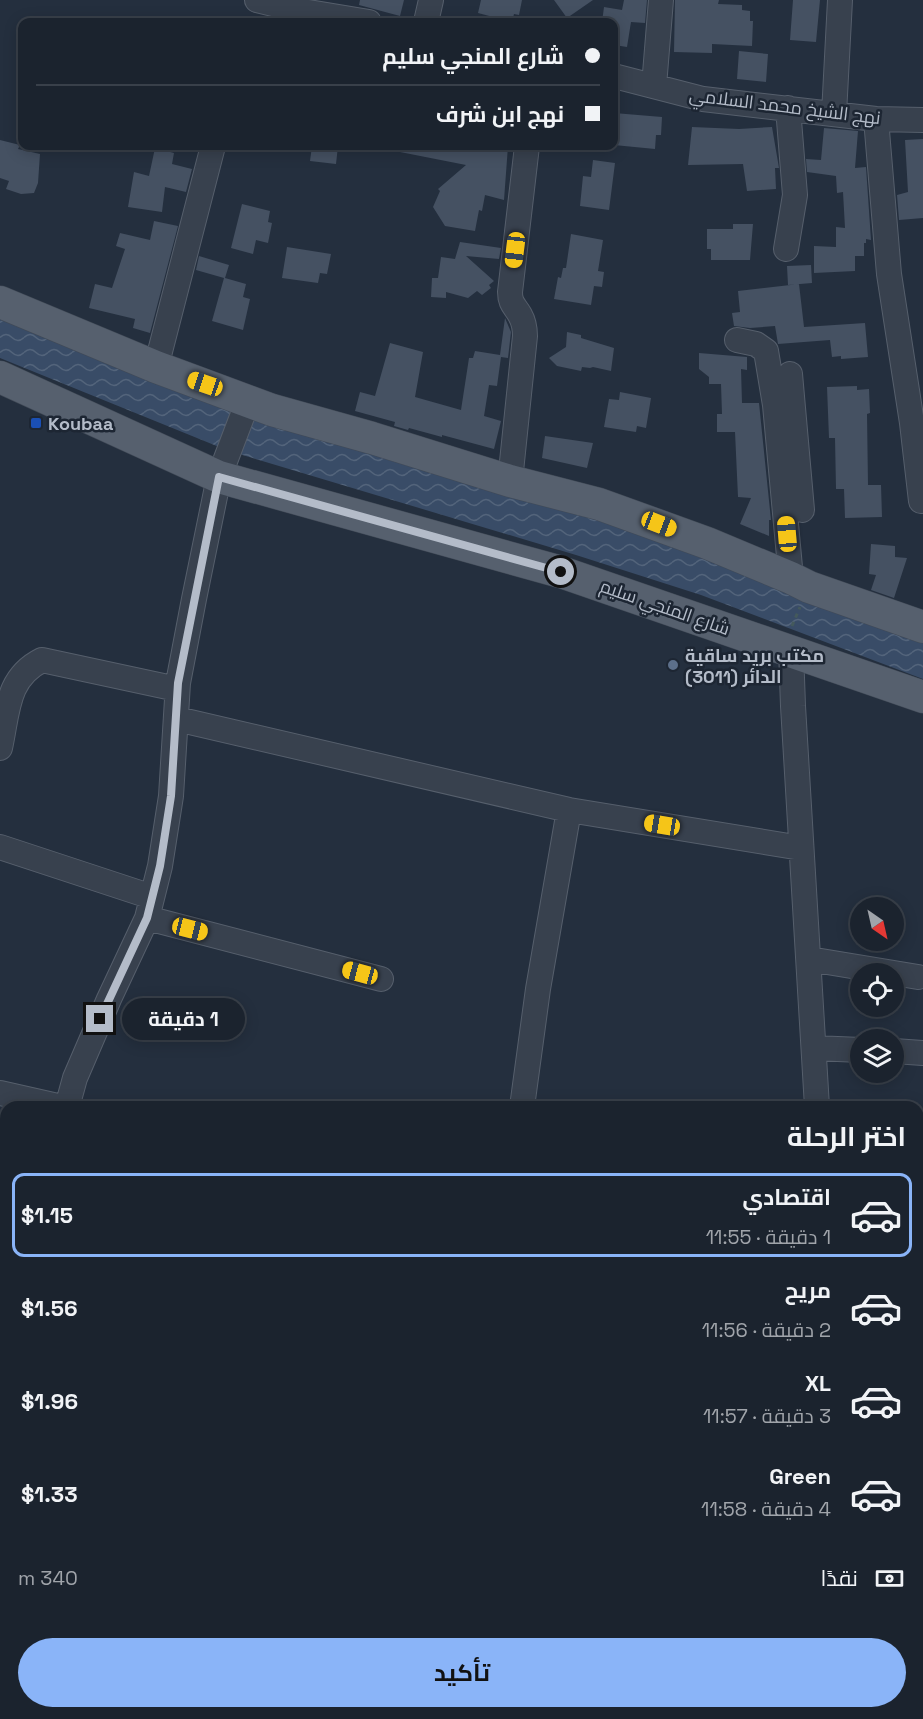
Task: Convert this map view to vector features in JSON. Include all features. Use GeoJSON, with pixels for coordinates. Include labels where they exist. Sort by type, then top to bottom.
{"type":"FeatureCollection","features":[{"type":"Feature","properties":{"kind":"main road"},"geometry":{"type":"LineString","coordinates":[[0,302],[246,405],[372,438],[510,481],[599,504],[659,524],[801,589],[923,627]]}},
{"type":"Feature","properties":{"kind":"main road","name":"شارع المنجي سليم"},"geometry":{"type":"LineString","coordinates":[[0,377],[222,469],[791,640],[923,697]]}},
{"type":"Feature","properties":{"kind":"street"},"geometry":{"type":"LineString","coordinates":[[256,0],[303,6],[352,18]]}},
{"type":"Feature","properties":{"kind":"street"},"geometry":{"type":"LineString","coordinates":[[427,18],[431,0]]}},
{"type":"Feature","properties":{"kind":"street"},"geometry":{"type":"LineString","coordinates":[[654,86],[661,0]]}},
{"type":"Feature","properties":{"kind":"street"},"geometry":{"type":"LineString","coordinates":[[834,114],[840,0]]}},
{"type":"Feature","properties":{"kind":"street","name":"نهج الشيخ محمد السلامي"},"geometry":{"type":"LineString","coordinates":[[618,77],[703,99],[876,119],[923,120]]}},
{"type":"Feature","properties":{"kind":"street"},"geometry":{"type":"LineString","coordinates":[[786,249],[795,195],[788,108]]}},
{"type":"Feature","properties":{"kind":"street"},"geometry":{"type":"LineString","coordinates":[[876,119],[888,274],[914,386],[912,423],[921,501]]}},
{"type":"Feature","properties":{"kind":"street"},"geometry":{"type":"LineString","coordinates":[[156,367],[212,150]]}},
{"type":"Feature","properties":{"kind":"street"},"geometry":{"type":"LineString","coordinates":[[510,481],[525,336],[524,323],[513,307],[510,292],[527,150]]}},
{"type":"Feature","properties":{"kind":"street"},"geometry":{"type":"LineString","coordinates":[[736,340],[756,344],[766,351],[801,589]]}},
{"type":"Feature","properties":{"kind":"street"},"geometry":{"type":"LineString","coordinates":[[790,374],[801,589]]}},
{"type":"Feature","properties":{"kind":"street"},"geometry":{"type":"LineString","coordinates":[[69,1101],[75,1078],[150,908],[160,866],[171,796],[177,689],[222,469],[246,405]]}},
{"type":"Feature","properties":{"kind":"street"},"geometry":{"type":"LineString","coordinates":[[791,640],[817,1101]]}},
{"type":"Feature","properties":{"kind":"street"},"geometry":{"type":"LineString","coordinates":[[0,748],[13,689],[18,678],[42,660],[177,689]]}},
{"type":"Feature","properties":{"kind":"street"},"geometry":{"type":"LineString","coordinates":[[177,719],[569,810],[801,848]]}},
{"type":"Feature","properties":{"kind":"street"},"geometry":{"type":"LineString","coordinates":[[523,1101],[538,989],[569,810]]}},
{"type":"Feature","properties":{"kind":"street"},"geometry":{"type":"LineString","coordinates":[[0,847],[150,908],[381,979]]}},
{"type":"Feature","properties":{"kind":"street"},"geometry":{"type":"LineString","coordinates":[[809,959],[918,977]]}},
{"type":"Feature","properties":{"kind":"street"},"geometry":{"type":"LineString","coordinates":[[814,1048],[850,1050]]}},
{"type":"Feature","properties":{"kind":"street"},"geometry":{"type":"LineString","coordinates":[[904,1052],[923,1053]]}},
{"type":"Feature","properties":{"kind":"street"},"geometry":{"type":"LineString","coordinates":[[0,1093],[35,1101]]}},
{"type":"Feature","properties":{"kind":"path"},"geometry":{"type":"LineString","coordinates":[[791,640],[801,589]]}},
{"type":"Feature","properties":{"kind":"water"},"geometry":{"type":"Polygon","coordinates":[[[0,314],[645,531],[923,637],[923,679],[701,595],[229,451],[0,358],[0,314]]]}},
{"type":"Feature","properties":{"kind":"building"},"geometry":{"type":"Polygon","coordinates":[[[360,0],[404,0],[400,16],[359,5],[360,0]]]}},
{"type":"Feature","properties":{"kind":"building"},"geometry":{"type":"Polygon","coordinates":[[[481,0],[522,0],[519,15],[514,14],[513,18],[497,18],[478,13],[481,0]]]}},
{"type":"Feature","properties":{"kind":"building"},"geometry":{"type":"Polygon","coordinates":[[[554,0],[593,0],[567,18],[554,0]]]}},
{"type":"Feature","properties":{"kind":"building"},"geometry":{"type":"Polygon","coordinates":[[[624,0],[647,0],[645,23],[631,22],[627,47],[618,46],[618,18],[603,18],[604,7],[622,10],[624,0]]]}},
{"type":"Feature","properties":{"kind":"building"},"geometry":{"type":"Polygon","coordinates":[[[675,0],[719,0],[718,4],[742,5],[742,10],[750,11],[750,21],[753,21],[752,46],[712,44],[712,53],[674,52],[675,0]]]}},
{"type":"Feature","properties":{"kind":"building"},"geometry":{"type":"Polygon","coordinates":[[[793,0],[820,0],[816,42],[790,40],[793,0]]]}},
{"type":"Feature","properties":{"kind":"building"},"geometry":{"type":"Polygon","coordinates":[[[739,51],[768,54],[766,82],[737,79],[739,51]]]}},
{"type":"Feature","properties":{"kind":"building"},"geometry":{"type":"Polygon","coordinates":[[[618,113],[662,117],[661,135],[656,135],[655,149],[618,145],[618,113]]]}},
{"type":"Feature","properties":{"kind":"building"},"geometry":{"type":"Polygon","coordinates":[[[692,127],[739,129],[772,127],[779,168],[775,168],[776,189],[747,191],[743,164],[688,165],[692,127]]]}},
{"type":"Feature","properties":{"kind":"building"},"geometry":{"type":"Polygon","coordinates":[[[824,128],[858,131],[855,168],[866,167],[871,240],[866,239],[864,243],[864,256],[855,256],[855,271],[814,273],[814,246],[836,247],[836,227],[845,228],[843,192],[837,193],[836,176],[807,172],[806,159],[821,160],[824,128]]]}},
{"type":"Feature","properties":{"kind":"building"},"geometry":{"type":"Polygon","coordinates":[[[923,139],[923,218],[899,220],[897,195],[908,192],[905,140],[923,139]]]}},
{"type":"Feature","properties":{"kind":"building"},"geometry":{"type":"Polygon","coordinates":[[[0,140],[18,144],[18,150],[40,154],[38,183],[34,193],[21,194],[6,189],[9,181],[0,178],[0,140]]]}},
{"type":"Feature","properties":{"kind":"building"},"geometry":{"type":"Polygon","coordinates":[[[155,150],[174,153],[172,164],[192,169],[186,192],[165,187],[162,212],[128,207],[134,172],[149,176],[155,150]]]}},
{"type":"Feature","properties":{"kind":"building"},"geometry":{"type":"Polygon","coordinates":[[[311,150],[338,150],[336,164],[310,161],[311,150]]]}},
{"type":"Feature","properties":{"kind":"building"},"geometry":{"type":"Polygon","coordinates":[[[400,150],[508,150],[504,200],[485,195],[475,231],[445,226],[433,207],[440,191],[438,189],[466,165],[400,152],[400,150]]]}},
{"type":"Feature","properties":{"kind":"building"},"geometry":{"type":"Polygon","coordinates":[[[593,160],[615,163],[609,210],[580,206],[583,176],[591,177],[593,160]]]}},
{"type":"Feature","properties":{"kind":"building"},"geometry":{"type":"Polygon","coordinates":[[[242,204],[270,211],[268,222],[272,223],[268,243],[256,240],[253,254],[231,248],[242,204]]]}},
{"type":"Feature","properties":{"kind":"building"},"geometry":{"type":"Polygon","coordinates":[[[154,221],[178,226],[150,333],[133,328],[135,319],[89,308],[95,284],[112,288],[125,249],[116,246],[120,233],[150,240],[154,221]]]}},
{"type":"Feature","properties":{"kind":"building"},"geometry":{"type":"Polygon","coordinates":[[[733,224],[753,224],[750,260],[711,260],[711,249],[707,249],[707,229],[733,229],[733,224]]]}},
{"type":"Feature","properties":{"kind":"building"},"geometry":{"type":"Polygon","coordinates":[[[571,234],[603,240],[598,271],[604,272],[602,287],[594,286],[591,305],[554,299],[558,277],[561,278],[563,268],[566,268],[571,234]]]}},
{"type":"Feature","properties":{"kind":"building"},"geometry":{"type":"Polygon","coordinates":[[[460,242],[501,248],[499,259],[466,256],[494,281],[489,285],[491,288],[482,295],[477,291],[468,298],[446,292],[446,298],[431,297],[432,278],[438,278],[441,257],[455,259],[460,242]]]}},
{"type":"Feature","properties":{"kind":"building"},"geometry":{"type":"Polygon","coordinates":[[[287,247],[331,254],[327,274],[320,273],[318,283],[282,278],[287,247]]]}},
{"type":"Feature","properties":{"kind":"building"},"geometry":{"type":"Polygon","coordinates":[[[199,256],[229,265],[225,278],[246,284],[243,297],[250,299],[243,330],[212,321],[224,278],[196,270],[199,256]]]}},
{"type":"Feature","properties":{"kind":"building"},"geometry":{"type":"Polygon","coordinates":[[[811,265],[812,283],[788,285],[787,266],[811,265]]]}},
{"type":"Feature","properties":{"kind":"building"},"geometry":{"type":"Polygon","coordinates":[[[799,284],[804,327],[865,323],[868,357],[841,359],[841,356],[832,357],[830,340],[778,344],[775,326],[750,328],[734,326],[732,313],[740,312],[738,291],[799,284]]]}},
{"type":"Feature","properties":{"kind":"building"},"geometry":{"type":"Polygon","coordinates":[[[505,318],[511,332],[508,358],[501,357],[497,386],[489,385],[484,416],[501,421],[494,449],[442,435],[442,437],[409,428],[408,430],[394,426],[395,422],[355,411],[360,392],[375,396],[390,343],[423,352],[415,397],[461,410],[469,358],[473,358],[475,351],[500,355],[505,318]]]}},
{"type":"Feature","properties":{"kind":"building"},"geometry":{"type":"Polygon","coordinates":[[[567,332],[614,348],[611,371],[582,367],[581,371],[557,366],[549,358],[566,347],[567,332]]]}},
{"type":"Feature","properties":{"kind":"building"},"geometry":{"type":"Polygon","coordinates":[[[699,353],[747,357],[747,370],[741,369],[742,403],[759,403],[771,520],[769,520],[769,536],[740,524],[751,498],[738,497],[735,432],[717,432],[717,414],[722,414],[721,384],[709,384],[709,377],[699,369],[699,353]]]}},
{"type":"Feature","properties":{"kind":"building"},"geometry":{"type":"Polygon","coordinates":[[[857,386],[857,390],[869,389],[868,485],[881,485],[882,517],[845,518],[844,489],[836,489],[835,438],[829,438],[827,387],[857,386]]]}},
{"type":"Feature","properties":{"kind":"building"},"geometry":{"type":"Polygon","coordinates":[[[620,392],[651,398],[646,428],[637,426],[636,432],[604,427],[609,399],[619,400],[620,392]]]}},
{"type":"Feature","properties":{"kind":"building"},"geometry":{"type":"Polygon","coordinates":[[[545,436],[593,443],[587,468],[542,458],[545,436]]]}},
{"type":"Feature","properties":{"kind":"building"},"geometry":{"type":"Polygon","coordinates":[[[871,544],[895,546],[895,557],[907,558],[894,598],[871,590],[876,575],[869,574],[871,544]]]}},
{"type":"Feature","properties":{"kind":"place","name":"Koubaa"},"geometry":{"type":"Point","coordinates":[36,423]}},
{"type":"Feature","properties":{"kind":"place","name":"مكتب بريد ساقية الدائر (3011)"},"geometry":{"type":"Point","coordinates":[673,665]}},
{"type":"Feature","properties":{"kind":"route"},"geometry":{"type":"LineString","coordinates":[[100,1019],[147,918],[160,866],[171,796],[178,683],[219,477],[561,572]]}}]}
